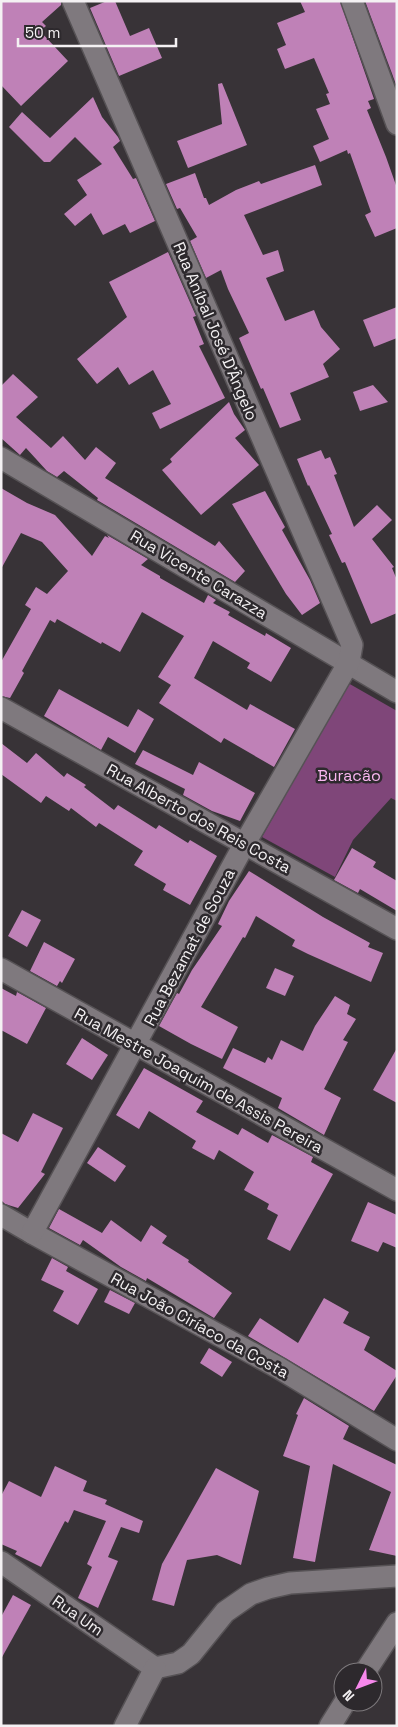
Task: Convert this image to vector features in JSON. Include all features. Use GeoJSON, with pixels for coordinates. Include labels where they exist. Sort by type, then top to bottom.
{"type":"FeatureCollection","features":[{"type":"Feature","properties":{"kind":"street","name":"Rua Aníbal José D'Ângelo"},"geometry":{"type":"LineString","coordinates":[[73,1],[352,645],[349,662]]}},
{"type":"Feature","properties":{"kind":"street"},"geometry":{"type":"LineString","coordinates":[[352,1],[397,124]]}},
{"type":"Feature","properties":{"kind":"street","name":"Rua Vicente Carazza"},"geometry":{"type":"LineString","coordinates":[[1,458],[397,692]]}},
{"type":"Feature","properties":{"kind":"street","name":"Rua Bezamat de Souza"},"geometry":{"type":"LineString","coordinates":[[32,1234],[245,844],[349,662]]}},
{"type":"Feature","properties":{"kind":"street","name":"Rua Alberto dos Reis Costa"},"geometry":{"type":"LineString","coordinates":[[1,708],[397,929]]}},
{"type":"Feature","properties":{"kind":"street","name":"Rua Mestre Joaquim de Assis Pereira"},"geometry":{"type":"LineString","coordinates":[[1,969],[397,1190]]}},
{"type":"Feature","properties":{"kind":"street","name":"Rua João Ciríaco da Costa"},"geometry":{"type":"LineString","coordinates":[[1,1215],[32,1234],[279,1368],[397,1440]]}},
{"type":"Feature","properties":{"kind":"street","name":"Rua Um"},"geometry":{"type":"LineString","coordinates":[[1,1562],[155,1668]]}},
{"type":"Feature","properties":{"kind":"street"},"geometry":{"type":"LineString","coordinates":[[125,1726],[155,1668],[178,1663],[191,1654],[225,1612],[251,1594],[290,1582],[397,1576]]}},
{"type":"Feature","properties":{"kind":"street"},"geometry":{"type":"LineString","coordinates":[[372,1662],[397,1623]]}},
{"type":"Feature","properties":{"kind":"street"},"geometry":{"type":"LineString","coordinates":[[330,1726],[339,1712]]}},
{"type":"Feature","properties":{"kind":"green space","name":"Buracão"},"geometry":{"type":"Polygon","coordinates":[[[348,683],[397,711],[397,801],[391,798],[353,840],[335,877],[262,837],[348,683]]]}},
{"type":"Feature","properties":{"kind":"building"},"geometry":{"type":"Polygon","coordinates":[[[1,1],[61,1],[61,5],[42,22],[46,26],[40,31],[68,61],[21,106],[1,85],[1,1]]]}},
{"type":"Feature","properties":{"kind":"building"},"geometry":{"type":"Polygon","coordinates":[[[107,1],[115,1],[130,36],[149,28],[162,58],[119,76],[90,8],[107,1]]]}},
{"type":"Feature","properties":{"kind":"building"},"geometry":{"type":"Polygon","coordinates":[[[300,1],[340,1],[374,99],[368,101],[371,108],[367,110],[397,188],[397,228],[375,237],[365,215],[371,212],[350,153],[348,154],[347,150],[320,162],[313,146],[329,139],[316,109],[330,104],[326,94],[329,93],[314,58],[285,69],[277,49],[286,45],[277,23],[305,12],[300,1]]]}},
{"type":"Feature","properties":{"kind":"building"},"geometry":{"type":"Polygon","coordinates":[[[365,1],[397,1],[397,87],[365,1]]]}},
{"type":"Feature","properties":{"kind":"building"},"geometry":{"type":"Polygon","coordinates":[[[222,83],[247,145],[188,168],[177,141],[222,124],[218,84],[222,83]]]}},
{"type":"Feature","properties":{"kind":"building"},"geometry":{"type":"Polygon","coordinates":[[[93,97],[102,117],[120,141],[113,147],[133,179],[136,178],[155,221],[130,233],[125,224],[103,235],[91,213],[75,226],[64,214],[87,195],[77,180],[102,164],[75,137],[50,162],[44,162],[9,127],[22,112],[50,138],[93,97]]]}},
{"type":"Feature","properties":{"kind":"building"},"geometry":{"type":"Polygon","coordinates":[[[315,165],[322,185],[244,215],[263,255],[278,250],[284,271],[266,278],[285,321],[314,310],[321,327],[340,349],[323,364],[329,377],[290,393],[301,420],[280,428],[239,338],[249,333],[221,270],[206,278],[190,241],[197,237],[180,208],[177,209],[166,184],[195,173],[204,198],[206,198],[209,205],[236,190],[259,181],[261,184],[315,165]]]}},
{"type":"Feature","properties":{"kind":"building"},"geometry":{"type":"Polygon","coordinates":[[[168,252],[196,316],[193,317],[204,344],[199,346],[225,398],[160,429],[152,413],[171,404],[153,370],[129,385],[118,367],[97,384],[77,359],[127,317],[109,282],[168,252]]]}},
{"type":"Feature","properties":{"kind":"building"},"geometry":{"type":"Polygon","coordinates":[[[397,307],[397,338],[374,347],[363,320],[397,307]]]}},
{"type":"Feature","properties":{"kind":"building"},"geometry":{"type":"Polygon","coordinates":[[[13,374],[38,397],[16,417],[51,448],[63,436],[85,460],[96,447],[116,463],[105,478],[215,546],[219,541],[245,571],[235,582],[97,500],[98,498],[64,471],[57,477],[47,471],[26,448],[20,455],[1,438],[1,386],[13,374]]]}},
{"type":"Feature","properties":{"kind":"building"},"geometry":{"type":"Polygon","coordinates":[[[373,385],[388,402],[360,411],[353,392],[373,385]]]}},
{"type":"Feature","properties":{"kind":"building"},"geometry":{"type":"Polygon","coordinates":[[[229,402],[234,414],[245,430],[235,438],[259,465],[201,515],[162,470],[172,462],[170,459],[229,402]]]}},
{"type":"Feature","properties":{"kind":"building"},"geometry":{"type":"Polygon","coordinates":[[[321,450],[325,459],[330,457],[337,474],[334,475],[354,527],[377,505],[392,520],[372,539],[394,567],[392,568],[397,580],[397,613],[371,624],[345,562],[342,563],[329,535],[332,534],[297,459],[321,450]]]}},
{"type":"Feature","properties":{"kind":"building"},"geometry":{"type":"Polygon","coordinates":[[[1,488],[27,503],[55,515],[92,556],[105,536],[109,538],[107,535],[148,559],[141,565],[160,576],[160,578],[204,603],[208,595],[216,600],[213,603],[230,612],[228,615],[265,636],[266,633],[291,648],[271,682],[247,668],[250,663],[213,641],[194,678],[247,710],[250,704],[295,729],[274,767],[224,738],[221,743],[159,703],[171,685],[158,677],[184,636],[142,612],[120,652],[102,642],[101,644],[57,619],[55,623],[50,620],[22,671],[24,673],[10,698],[1,696],[1,662],[31,609],[25,605],[36,587],[47,594],[68,571],[42,542],[21,533],[1,569],[1,488]]]}},
{"type":"Feature","properties":{"kind":"building"},"geometry":{"type":"Polygon","coordinates":[[[265,491],[285,527],[282,530],[310,580],[320,603],[302,615],[286,594],[232,504],[265,491]]]}},
{"type":"Feature","properties":{"kind":"building"},"geometry":{"type":"Polygon","coordinates":[[[59,689],[128,727],[138,709],[154,719],[135,753],[108,737],[101,750],[44,716],[59,689]]]}},
{"type":"Feature","properties":{"kind":"building"},"geometry":{"type":"Polygon","coordinates":[[[1,743],[27,763],[36,753],[64,777],[67,773],[86,785],[84,787],[114,810],[118,805],[156,829],[159,825],[188,843],[190,840],[217,856],[190,905],[163,890],[166,884],[134,865],[143,851],[99,823],[96,827],[71,808],[69,811],[46,796],[41,803],[1,774],[1,743]]]}},
{"type":"Feature","properties":{"kind":"building"},"geometry":{"type":"Polygon","coordinates":[[[143,750],[193,775],[199,762],[255,793],[240,821],[212,811],[183,795],[185,789],[135,764],[143,750]]]}},
{"type":"Feature","properties":{"kind":"building"},"geometry":{"type":"Polygon","coordinates":[[[352,848],[376,862],[373,867],[397,881],[397,911],[360,889],[358,893],[334,880],[352,848]]]}},
{"type":"Feature","properties":{"kind":"building"},"geometry":{"type":"Polygon","coordinates":[[[249,871],[323,917],[370,943],[368,947],[383,953],[371,982],[292,946],[295,940],[256,916],[245,938],[243,937],[201,1007],[238,1027],[222,1059],[159,1026],[177,993],[179,994],[192,970],[222,926],[218,924],[229,901],[249,871]]]}},
{"type":"Feature","properties":{"kind":"building"},"geometry":{"type":"Polygon","coordinates":[[[22,910],[41,920],[27,947],[8,936],[22,910]]]}},
{"type":"Feature","properties":{"kind":"building"},"geometry":{"type":"Polygon","coordinates":[[[44,942],[75,959],[62,983],[60,981],[57,986],[30,971],[44,942]]]}},
{"type":"Feature","properties":{"kind":"building"},"geometry":{"type":"Polygon","coordinates":[[[275,968],[294,976],[285,996],[266,988],[275,968]]]}},
{"type":"Feature","properties":{"kind":"building"},"geometry":{"type":"Polygon","coordinates":[[[1,988],[16,996],[17,992],[46,1008],[27,1044],[1,1030],[1,988]]]}},
{"type":"Feature","properties":{"kind":"building"},"geometry":{"type":"Polygon","coordinates":[[[335,996],[350,1005],[347,1014],[356,1019],[343,1040],[348,1042],[324,1089],[341,1098],[324,1135],[278,1108],[282,1098],[223,1068],[233,1048],[265,1063],[268,1057],[272,1060],[281,1040],[303,1051],[315,1026],[335,996]]]}},
{"type":"Feature","properties":{"kind":"building"},"geometry":{"type":"Polygon","coordinates":[[[82,1038],[108,1055],[92,1080],[66,1064],[82,1038]]]}},
{"type":"Feature","properties":{"kind":"building"},"geometry":{"type":"Polygon","coordinates":[[[397,1048],[397,1103],[373,1090],[397,1048]]]}},
{"type":"Feature","properties":{"kind":"building"},"geometry":{"type":"Polygon","coordinates":[[[144,1068],[203,1101],[196,1112],[238,1135],[242,1128],[268,1143],[272,1135],[313,1157],[311,1162],[333,1174],[290,1251],[267,1239],[278,1215],[267,1209],[269,1204],[244,1190],[254,1172],[219,1150],[214,1160],[192,1148],[196,1141],[149,1111],[139,1129],[116,1115],[144,1068]]]}},
{"type":"Feature","properties":{"kind":"building"},"geometry":{"type":"Polygon","coordinates":[[[33,1113],[63,1128],[41,1172],[45,1174],[18,1208],[5,1204],[1,1200],[1,1133],[18,1142],[33,1113]]]}},
{"type":"Feature","properties":{"kind":"building"},"geometry":{"type":"Polygon","coordinates":[[[98,1147],[126,1166],[115,1182],[87,1163],[98,1147]]]}},
{"type":"Feature","properties":{"kind":"building"},"geometry":{"type":"Polygon","coordinates":[[[368,1202],[397,1215],[397,1248],[383,1242],[378,1252],[351,1241],[368,1202]]]}},
{"type":"Feature","properties":{"kind":"building"},"geometry":{"type":"Polygon","coordinates":[[[59,1209],[102,1233],[111,1220],[141,1242],[151,1225],[167,1236],[162,1243],[189,1260],[188,1262],[232,1293],[214,1318],[147,1278],[146,1281],[121,1267],[83,1240],[80,1245],[49,1228],[59,1209]]]}},
{"type":"Feature","properties":{"kind":"building"},"geometry":{"type":"Polygon","coordinates":[[[52,1258],[68,1267],[66,1271],[98,1289],[78,1325],[53,1311],[64,1291],[41,1280],[52,1258]]]}},
{"type":"Feature","properties":{"kind":"building"},"geometry":{"type":"Polygon","coordinates":[[[110,1290],[135,1303],[129,1314],[104,1302],[110,1290]]]}},
{"type":"Feature","properties":{"kind":"building"},"geometry":{"type":"Polygon","coordinates":[[[324,1298],[349,1312],[343,1323],[370,1337],[364,1350],[397,1371],[397,1375],[374,1411],[248,1336],[260,1318],[298,1343],[324,1298]]]}},
{"type":"Feature","properties":{"kind":"building"},"geometry":{"type":"Polygon","coordinates":[[[209,1348],[232,1362],[222,1377],[200,1363],[209,1348]]]}},
{"type":"Feature","properties":{"kind":"building"},"geometry":{"type":"Polygon","coordinates":[[[304,1398],[349,1426],[343,1439],[397,1465],[397,1556],[369,1550],[391,1492],[333,1464],[315,1562],[293,1558],[310,1466],[283,1456],[298,1415],[296,1414],[304,1398]]]}},
{"type":"Feature","properties":{"kind":"building"},"geometry":{"type":"Polygon","coordinates":[[[55,1466],[87,1481],[83,1491],[107,1500],[105,1504],[143,1521],[139,1533],[121,1527],[108,1557],[118,1561],[98,1608],[78,1598],[92,1567],[87,1564],[106,1521],[74,1510],[68,1523],[65,1521],[41,1567],[15,1554],[17,1551],[1,1544],[1,1496],[9,1481],[41,1497],[55,1466]]]}},
{"type":"Feature","properties":{"kind":"building"},"geometry":{"type":"Polygon","coordinates":[[[216,1468],[259,1491],[241,1565],[217,1555],[187,1560],[174,1606],[152,1600],[162,1564],[216,1468]]]}},
{"type":"Feature","properties":{"kind":"building"},"geometry":{"type":"Polygon","coordinates":[[[13,1595],[31,1605],[1,1659],[1,1617],[13,1595]]]}}]}
